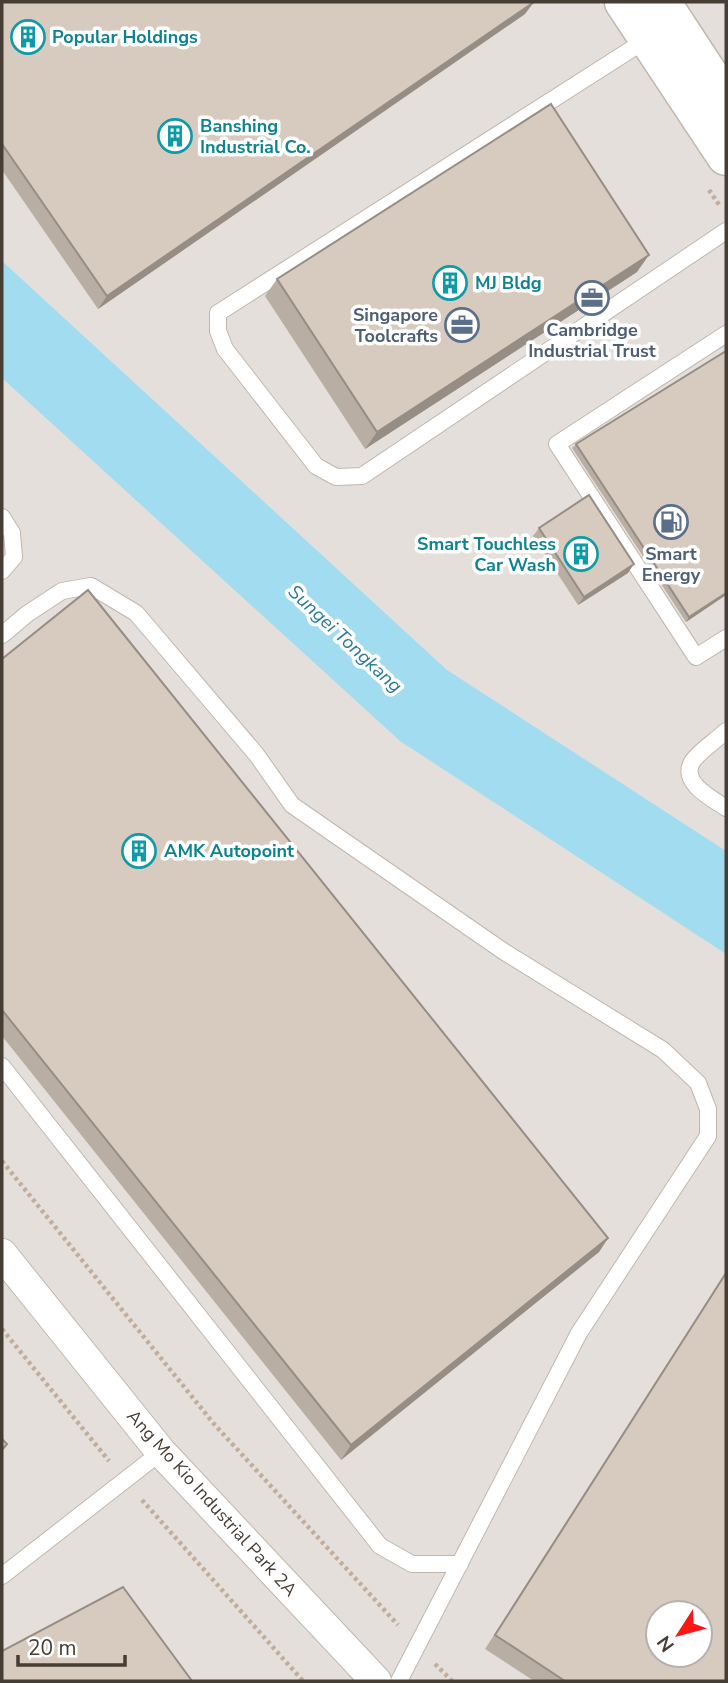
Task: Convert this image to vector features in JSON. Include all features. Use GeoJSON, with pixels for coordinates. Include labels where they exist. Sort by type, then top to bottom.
{"type":"FeatureCollection","features":[{"type":"Feature","properties":{"kind":"street"},"geometry":{"type":"LineString","coordinates":[[625,2],[661,21],[726,101]]}},
{"type":"Feature","properties":{"kind":"street"},"geometry":{"type":"LineString","coordinates":[[661,21],[726,156]]}},
{"type":"Feature","properties":{"kind":"street","name":"Ang Mo Kio Industrial Park 2A"},"geometry":{"type":"LineString","coordinates":[[2,1254],[161,1452],[376,1681]]}},
{"type":"Feature","properties":{"kind":"lane"},"geometry":{"type":"LineString","coordinates":[[661,21],[218,313],[218,331],[225,349],[316,466],[336,477],[362,476],[726,231]]}},
{"type":"Feature","properties":{"kind":"lane"},"geometry":{"type":"LineString","coordinates":[[726,334],[557,443],[696,657],[726,638]]}},
{"type":"Feature","properties":{"kind":"lane"},"geometry":{"type":"LineString","coordinates":[[2,517],[12,533],[14,557],[2,571]]}},
{"type":"Feature","properties":{"kind":"lane"},"geometry":{"type":"LineString","coordinates":[[2,635],[27,614],[62,591],[91,586],[136,613],[239,732],[292,805],[503,951],[663,1050],[698,1083],[708,1109],[708,1136],[579,1333],[399,1681]]}},
{"type":"Feature","properties":{"kind":"lane"},"geometry":{"type":"LineString","coordinates":[[726,731],[692,762],[690,773],[698,790],[726,808]]}},
{"type":"Feature","properties":{"kind":"lane"},"geometry":{"type":"LineString","coordinates":[[2,1066],[380,1546],[412,1564],[460,1564]]}},
{"type":"Feature","properties":{"kind":"lane"},"geometry":{"type":"LineString","coordinates":[[2,1576],[161,1452]]}},
{"type":"Feature","properties":{"kind":"path"},"geometry":{"type":"LineString","coordinates":[[2,1161],[214,1424],[452,1681]]}},
{"type":"Feature","properties":{"kind":"path"},"geometry":{"type":"LineString","coordinates":[[2,1329],[125,1480],[303,1681]]}},
{"type":"Feature","properties":{"kind":"shaded area"},"geometry":{"type":"Polygon","coordinates":[[[2,2],[598,2],[600,5],[612,2],[726,2],[726,1681],[2,1681],[2,2]]]}},
{"type":"Feature","properties":{"kind":"water","name":"Sungei Tongkang"},"geometry":{"type":"Polygon","coordinates":[[[2,261],[447,670],[726,851],[726,954],[400,741],[2,378],[2,261]]]}},
{"type":"Feature","properties":{"kind":"building","name":"Banshing Industrial Co."},"geometry":{"type":"Polygon","coordinates":[[[2,2],[534,2],[107,296],[2,144],[2,2]]]}},
{"type":"Feature","properties":{"kind":"building","name":"MJ Bldg"},"geometry":{"type":"Polygon","coordinates":[[[551,104],[649,255],[377,432],[277,279],[551,104]]]}},
{"type":"Feature","properties":{"kind":"building","name":"Smart Energy"},"geometry":{"type":"Polygon","coordinates":[[[726,351],[726,593],[689,617],[576,444],[726,351]]]}},
{"type":"Feature","properties":{"kind":"building","name":"Smart Touchless Car Wash"},"geometry":{"type":"Polygon","coordinates":[[[589,495],[634,564],[584,597],[539,528],[589,495]]]}},
{"type":"Feature","properties":{"kind":"building","name":"AMK Autopoint"},"geometry":{"type":"Polygon","coordinates":[[[88,590],[608,1238],[351,1445],[2,1010],[2,659],[88,590]]]}},
{"type":"Feature","properties":{"kind":"building"},"geometry":{"type":"Polygon","coordinates":[[[726,1273],[726,1681],[565,1681],[495,1635],[726,1273]]]}},
{"type":"Feature","properties":{"kind":"building"},"geometry":{"type":"Polygon","coordinates":[[[123,1587],[192,1681],[2,1681],[2,1651],[123,1587]]]}},
{"type":"Feature","properties":{"kind":"place","name":"Popular Holdings"},"geometry":{"type":"Point","coordinates":[28,37]}},
{"type":"Feature","properties":{"kind":"place","name":"Banshing Industrial Co."},"geometry":{"type":"Point","coordinates":[175,136]}},
{"type":"Feature","properties":{"kind":"place","name":"MJ Bldg"},"geometry":{"type":"Point","coordinates":[450,283]}},
{"type":"Feature","properties":{"kind":"place","name":"Cambridge Industrial Trust"},"geometry":{"type":"Point","coordinates":[592,298]}},
{"type":"Feature","properties":{"kind":"place","name":"Singapore Toolcrafts"},"geometry":{"type":"Point","coordinates":[462,325]}},
{"type":"Feature","properties":{"kind":"place","name":"Smart Energy"},"geometry":{"type":"Point","coordinates":[671,522]}},
{"type":"Feature","properties":{"kind":"place","name":"Smart Touchless Car Wash"},"geometry":{"type":"Point","coordinates":[581,554]}},
{"type":"Feature","properties":{"kind":"place","name":"AMK Autopoint"},"geometry":{"type":"Point","coordinates":[139,851]}}]}
